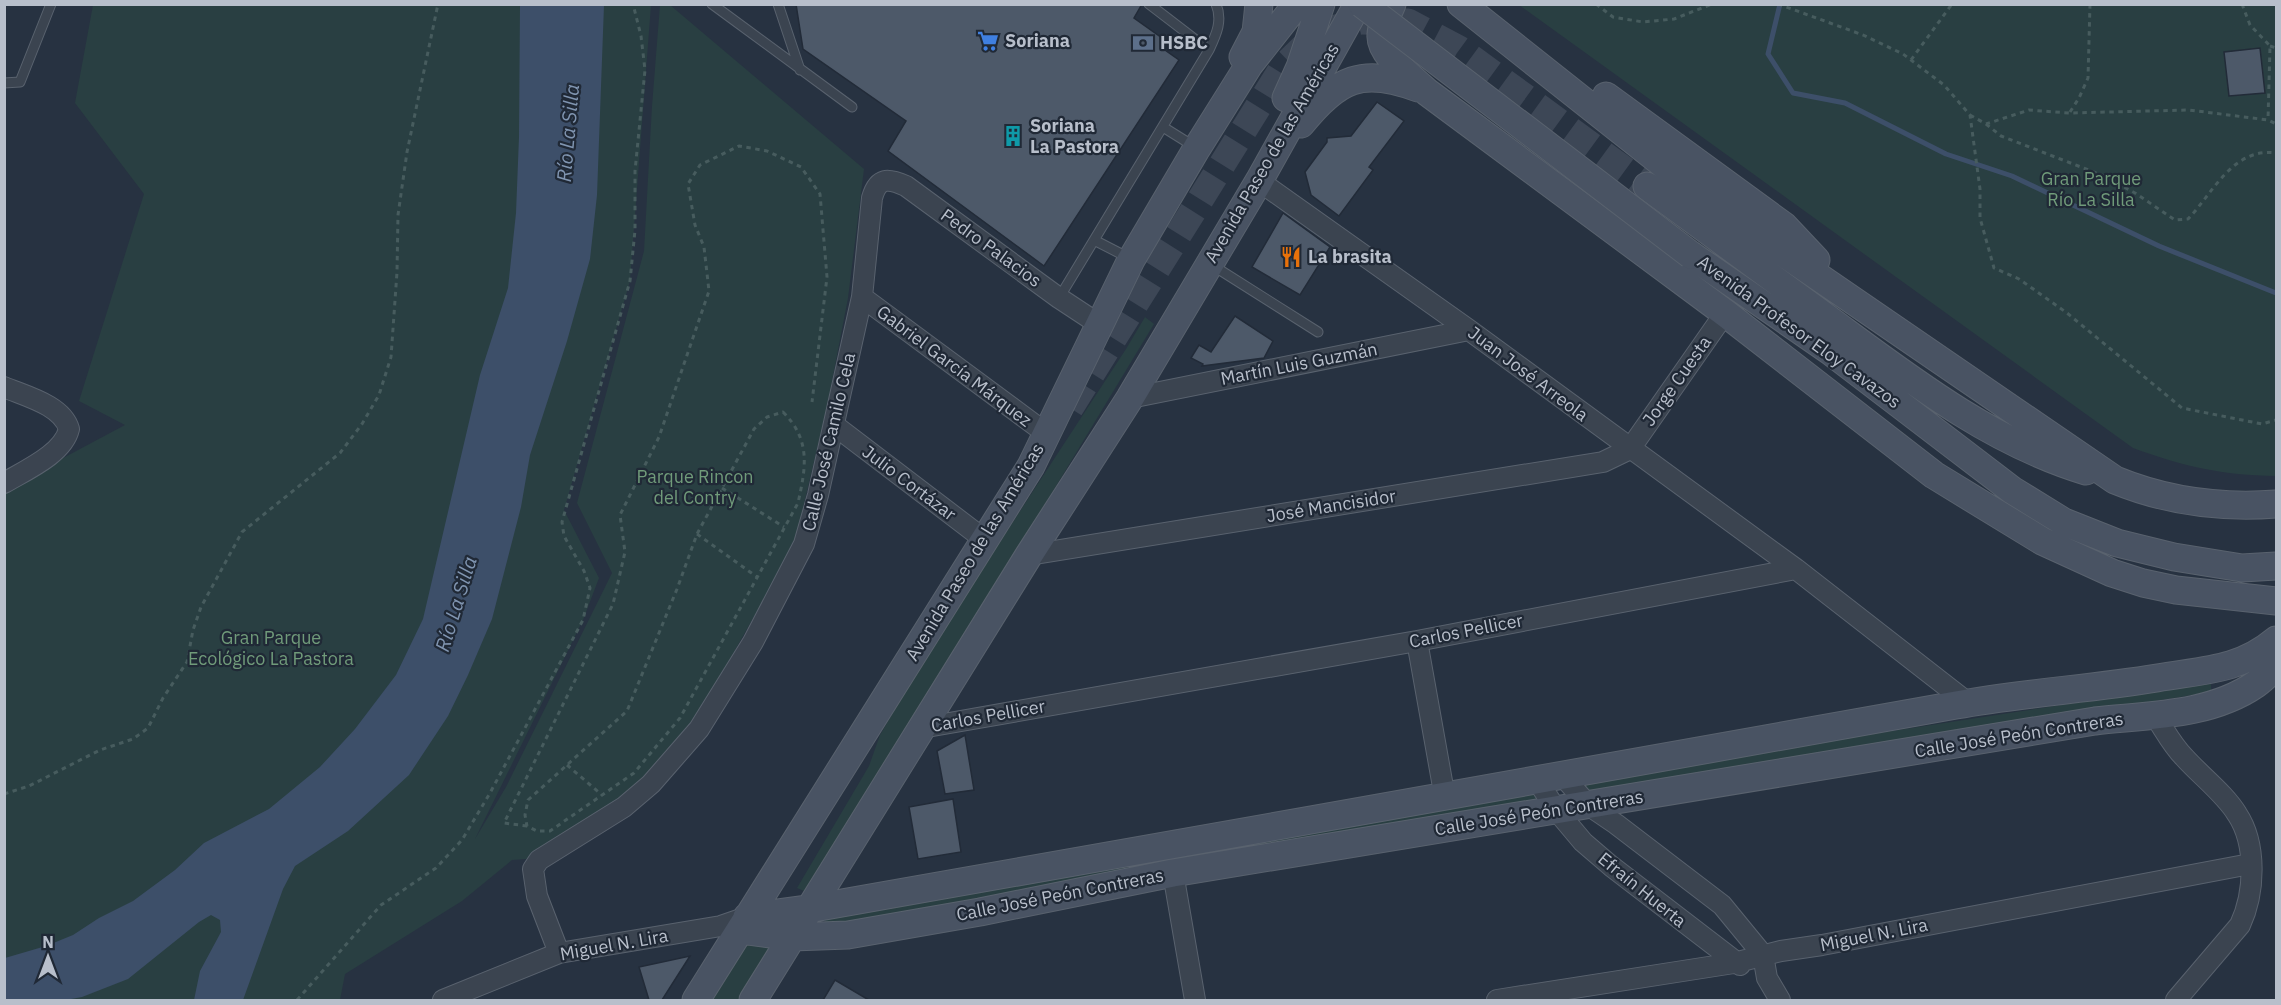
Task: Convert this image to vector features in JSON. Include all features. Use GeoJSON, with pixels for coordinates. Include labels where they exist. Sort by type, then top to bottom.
{"type":"FeatureCollection","features":[{"type":"Feature","properties":{"kind":"main road"},"geometry":{"type":"LineString","coordinates":[[1203,139],[1256,32],[1259,4]]}},
{"type":"Feature","properties":{"kind":"main road","name":"Avenida Paseo de las Américas"},"geometry":{"type":"LineString","coordinates":[[696,1000],[736,924],[1031,466],[1131,260],[1249,65],[1297,4]]}},
{"type":"Feature","properties":{"kind":"main road"},"geometry":{"type":"LineString","coordinates":[[1319,73],[1324,25],[1321,4]]}},
{"type":"Feature","properties":{"kind":"main road"},"geometry":{"type":"LineString","coordinates":[[1208,267],[1203,265],[1205,252],[1220,214],[1293,86],[1321,4]]}},
{"type":"Feature","properties":{"kind":"main road"},"geometry":{"type":"LineString","coordinates":[[1392,4],[1382,28],[1382,45],[1392,59],[1427,92],[1725,313],[1934,475],[2042,541],[2112,573],[2176,590],[2264,599]]}},
{"type":"Feature","properties":{"kind":"main road"},"geometry":{"type":"LineString","coordinates":[[1461,4],[1721,210],[2115,480]]}},
{"type":"Feature","properties":{"kind":"main road"},"geometry":{"type":"LineString","coordinates":[[1494,4],[1499,12],[1537,47],[1784,226],[1851,297]]}},
{"type":"Feature","properties":{"kind":"main road","name":"Avenida Paseo de las Américas"},"geometry":{"type":"LineString","coordinates":[[753,1000],[1029,555],[1130,398],[1359,6]]}},
{"type":"Feature","properties":{"kind":"main road","name":"Avenida Profesor Eloy Cavazos"},"geometry":{"type":"LineString","coordinates":[[1359,6],[1691,255],[1830,351],[2012,490],[2064,522],[2117,543],[2174,557],[2242,568],[2277,566]]}},
{"type":"Feature","properties":{"kind":"main road"},"geometry":{"type":"LineString","coordinates":[[1249,65],[1264,54],[1278,54],[1289,64],[1293,86]]}},
{"type":"Feature","properties":{"kind":"main road"},"geometry":{"type":"LineString","coordinates":[[1265,170],[1320,102],[1342,86],[1371,76],[1384,77],[1427,92]]}},
{"type":"Feature","properties":{"kind":"main road"},"geometry":{"type":"LineString","coordinates":[[1647,186],[1944,402],[2026,449],[2143,492],[2172,498],[2236,505],[2277,504]]}},
{"type":"Feature","properties":{"kind":"main road"},"geometry":{"type":"LineString","coordinates":[[1830,351],[1871,401],[1923,457],[1934,475]]}},
{"type":"Feature","properties":{"kind":"main road"},"geometry":{"type":"LineString","coordinates":[[2264,599],[2258,603],[2270,621],[2274,651]]}},
{"type":"Feature","properties":{"kind":"main road","name":"Calle José Peón Contreras"},"geometry":{"type":"LineString","coordinates":[[736,924],[808,909],[1445,798],[1968,703],[2217,669],[2274,651]]}},
{"type":"Feature","properties":{"kind":"main road","name":"Calle José Peón Contreras"},"geometry":{"type":"LineString","coordinates":[[736,924],[792,937],[848,935],[980,912],[1173,873],[2095,721],[2155,716],[2208,706],[2226,700],[2256,684],[2274,651]]}},
{"type":"Feature","properties":{"kind":"main road"},"geometry":{"type":"LineString","coordinates":[[2217,669],[2226,700]]}},
{"type":"Feature","properties":{"kind":"street","name":"Juan José Arreola"},"geometry":{"type":"LineString","coordinates":[[1265,170],[1469,330],[1630,450],[1796,569]]}},
{"type":"Feature","properties":{"kind":"street","name":"Pedro Palacios"},"geometry":{"type":"LineString","coordinates":[[879,182],[888,181],[906,186],[1059,298],[1100,325]]}},
{"type":"Feature","properties":{"kind":"street","name":"Calle José Camilo Cela"},"geometry":{"type":"LineString","coordinates":[[559,953],[537,896],[533,882],[533,869],[539,860],[624,807],[651,784],[699,729],[753,642],[804,544],[818,495],[862,297],[872,198],[879,182]]}},
{"type":"Feature","properties":{"kind":"street","name":"Gabriel García Márquez"},"geometry":{"type":"LineString","coordinates":[[862,297],[1047,434]]}},
{"type":"Feature","properties":{"kind":"street","name":"Jorge Cuesta"},"geometry":{"type":"LineString","coordinates":[[1630,450],[1725,313]]}},
{"type":"Feature","properties":{"kind":"street","name":"Martín Luis Guzmán"},"geometry":{"type":"LineString","coordinates":[[1130,398],[1469,330]]}},
{"type":"Feature","properties":{"kind":"street"},"geometry":{"type":"LineString","coordinates":[[4,387],[54,409],[64,418],[69,429],[66,438],[45,458],[4,483]]}},
{"type":"Feature","properties":{"kind":"street","name":"Julio Cortázar"},"geometry":{"type":"LineString","coordinates":[[834,425],[985,540]]}},
{"type":"Feature","properties":{"kind":"street","name":"José Mancisidor"},"geometry":{"type":"LineString","coordinates":[[1029,555],[1604,462],[1630,450]]}},
{"type":"Feature","properties":{"kind":"street"},"geometry":{"type":"LineString","coordinates":[[1796,569],[1968,703]]}},
{"type":"Feature","properties":{"kind":"street","name":"Carlos Pellicer"},"geometry":{"type":"LineString","coordinates":[[921,728],[1417,641],[1796,569]]}},
{"type":"Feature","properties":{"kind":"street"},"geometry":{"type":"LineString","coordinates":[[1417,641],[1445,798]]}},
{"type":"Feature","properties":{"kind":"street"},"geometry":{"type":"LineString","coordinates":[[2155,716],[2181,755],[2236,812],[2243,824],[2250,864],[2249,896],[2240,925],[2176,1000]]}},
{"type":"Feature","properties":{"kind":"street","name":"Efraín Huerta"},"geometry":{"type":"LineString","coordinates":[[1549,778],[1722,905],[1762,955],[1767,978],[1780,1000]]}},
{"type":"Feature","properties":{"kind":"street","name":"Efraín Huerta"},"geometry":{"type":"LineString","coordinates":[[1549,778],[1557,811],[1574,833],[1611,866],[1734,963],[1767,978]]}},
{"type":"Feature","properties":{"kind":"street","name":"Miguel N. Lira"},"geometry":{"type":"LineString","coordinates":[[1497,1000],[1734,963],[1762,955],[2250,864]]}},
{"type":"Feature","properties":{"kind":"street"},"geometry":{"type":"LineString","coordinates":[[1173,873],[1195,1000]]}},
{"type":"Feature","properties":{"kind":"street","name":"Miguel N. Lira"},"geometry":{"type":"LineString","coordinates":[[443,1000],[559,953],[736,924]]}},
{"type":"Feature","properties":{"kind":"lane"},"geometry":{"type":"LineString","coordinates":[[4,83],[20,82],[51,4]]}},
{"type":"Feature","properties":{"kind":"lane"},"geometry":{"type":"LineString","coordinates":[[712,4],[852,107]]}},
{"type":"Feature","properties":{"kind":"lane"},"geometry":{"type":"LineString","coordinates":[[778,4],[800,70]]}},
{"type":"Feature","properties":{"kind":"lane"},"geometry":{"type":"LineString","coordinates":[[1149,4],[1209,50]]}},
{"type":"Feature","properties":{"kind":"lane"},"geometry":{"type":"LineString","coordinates":[[1059,298],[1209,50],[1219,30],[1219,10],[1216,4]]}},
{"type":"Feature","properties":{"kind":"lane"},"geometry":{"type":"LineString","coordinates":[[1163,127],[1203,139]]}},
{"type":"Feature","properties":{"kind":"lane"},"geometry":{"type":"LineString","coordinates":[[1094,240],[1131,260]]}},
{"type":"Feature","properties":{"kind":"lane"},"geometry":{"type":"LineString","coordinates":[[1208,267],[1318,332]]}},
{"type":"Feature","properties":{"kind":"path"},"geometry":{"type":"LineString","coordinates":[[4,794],[29,786],[100,750],[133,739],[148,728],[187,662],[193,630],[201,607],[242,532],[340,453],[380,395],[391,357],[397,272],[398,215],[407,152],[438,4]]}},
{"type":"Feature","properties":{"kind":"path"},"geometry":{"type":"LineString","coordinates":[[297,1000],[381,905],[436,868],[462,840],[490,793],[583,620],[590,588],[584,571],[564,536],[562,522],[630,281],[635,230],[635,171],[645,70],[641,36],[633,4]]}},
{"type":"Feature","properties":{"kind":"path"},"geometry":{"type":"LineString","coordinates":[[1596,4],[1613,17],[1643,21],[1674,19],[1713,4]]}},
{"type":"Feature","properties":{"kind":"path"},"geometry":{"type":"LineString","coordinates":[[1778,4],[1863,35],[1911,60],[1944,85],[1970,115],[2001,136],[2104,176],[2135,193],[2175,220],[2188,219],[2212,188],[2242,158],[2277,153]]}},
{"type":"Feature","properties":{"kind":"path"},"geometry":{"type":"LineString","coordinates":[[1911,60],[1952,4]]}},
{"type":"Feature","properties":{"kind":"path"},"geometry":{"type":"LineString","coordinates":[[2069,113],[2088,78],[2090,4]]}},
{"type":"Feature","properties":{"kind":"path"},"geometry":{"type":"LineString","coordinates":[[2242,4],[2250,25],[2270,46],[2277,48]]}},
{"type":"Feature","properties":{"kind":"path"},"geometry":{"type":"LineString","coordinates":[[2268,120],[2270,46]]}},
{"type":"Feature","properties":{"kind":"path"},"geometry":{"type":"LineString","coordinates":[[1986,124],[2029,110],[2069,113],[2189,110],[2268,120],[2277,124]]}},
{"type":"Feature","properties":{"kind":"path"},"geometry":{"type":"LineString","coordinates":[[1970,115],[1978,178],[1980,218],[1994,268],[2019,279],[2067,313],[2182,408],[2262,424],[2277,420]]}},
{"type":"Feature","properties":{"kind":"path"},"geometry":{"type":"LineString","coordinates":[[527,826],[525,815],[528,800],[627,711],[697,534],[754,429],[767,417],[783,412],[793,422],[801,437],[805,455],[798,502],[680,718],[634,773],[550,831],[537,831],[527,826],[504,823],[613,604],[625,552],[620,515],[659,437],[709,291],[705,247],[695,225],[688,184],[700,165],[739,146],[767,151],[801,167],[820,194],[827,277],[812,402]]}},
{"type":"Feature","properties":{"kind":"path"},"geometry":{"type":"LineString","coordinates":[[722,488],[784,528]]}},
{"type":"Feature","properties":{"kind":"path"},"geometry":{"type":"LineString","coordinates":[[697,534],[757,577]]}},
{"type":"Feature","properties":{"kind":"path"},"geometry":{"type":"LineString","coordinates":[[566,765],[602,795]]}},
{"type":"Feature","properties":{"kind":"green space","name":"Gran Parque Ecológico La Pastora"},"geometry":{"type":"Polygon","coordinates":[[[93,5],[651,5],[630,281],[564,510],[599,578],[583,620],[475,839],[506,787],[612,573],[577,503],[644,251],[660,5],[670,5],[864,169],[848,298],[827,407],[794,546],[696,719],[639,787],[526,859],[512,860],[462,901],[345,974],[340,1000],[5,1000],[5,489],[125,425],[79,401],[144,194],[75,103],[93,5]]]}},
{"type":"Feature","properties":{"kind":"green space","name":"Gran Parque Río La Silla"},"geometry":{"type":"Polygon","coordinates":[[[1519,5],[2276,5],[2276,476],[2204,469],[2133,448],[1519,5]]]}},
{"type":"Feature","properties":{"kind":"green space"},"geometry":{"type":"Polygon","coordinates":[[[1145,317],[1154,324],[949,663],[810,889],[804,891],[797,888],[869,766],[880,735],[964,589],[971,586],[1145,317]]]}},
{"type":"Feature","properties":{"kind":"green space"},"geometry":{"type":"Polygon","coordinates":[[[2211,682],[2211,692],[1583,793],[1579,779],[2211,682]]]}},
{"type":"Feature","properties":{"kind":"green space"},"geometry":{"type":"Polygon","coordinates":[[[1536,786],[1543,802],[824,927],[826,909],[1536,786]]]}},
{"type":"Feature","properties":{"kind":"green space"},"geometry":{"type":"Polygon","coordinates":[[[752,935],[779,939],[740,1000],[711,1000],[752,935]]]}},
{"type":"Feature","properties":{"kind":"water","name":"Río La Silla"},"geometry":{"type":"Polygon","coordinates":[[[520,5],[604,5],[597,195],[590,259],[567,341],[530,455],[521,507],[492,619],[448,716],[409,775],[348,831],[295,866],[283,889],[243,1000],[194,1000],[200,971],[221,932],[220,920],[211,915],[128,979],[82,997],[66,1000],[5,1000],[5,958],[73,935],[99,918],[133,901],[175,870],[204,843],[269,809],[320,767],[355,729],[396,675],[423,619],[480,375],[508,288],[516,213],[520,5]]]}},
{"type":"Feature","properties":{"kind":"building","name":"Soriana La Pastora"},"geometry":{"type":"Polygon","coordinates":[[[796,4],[1142,4],[1134,18],[1169,43],[1165,50],[1179,60],[1044,266],[888,151],[906,121],[803,49],[796,4]]]}},
{"type":"Feature","properties":{"kind":"building"},"geometry":{"type":"Polygon","coordinates":[[[2260,48],[2265,93],[2229,96],[2224,52],[2260,48]]]}},
{"type":"Feature","properties":{"kind":"building"},"geometry":{"type":"Polygon","coordinates":[[[1377,102],[1404,121],[1369,167],[1373,170],[1339,216],[1311,195],[1305,172],[1327,142],[1327,138],[1351,136],[1377,102]]]}},
{"type":"Feature","properties":{"kind":"building","name":"La brasita"},"geometry":{"type":"Polygon","coordinates":[[[1283,213],[1330,247],[1300,295],[1252,267],[1283,213]]]}},
{"type":"Feature","properties":{"kind":"building"},"geometry":{"type":"Polygon","coordinates":[[[1235,316],[1273,341],[1264,358],[1202,366],[1203,364],[1191,358],[1199,345],[1211,352],[1235,316]]]}},
{"type":"Feature","properties":{"kind":"building"},"geometry":{"type":"Polygon","coordinates":[[[965,735],[974,790],[945,794],[937,751],[965,735]]]}},
{"type":"Feature","properties":{"kind":"building"},"geometry":{"type":"Polygon","coordinates":[[[953,799],[961,852],[918,859],[909,807],[953,799]]]}},
{"type":"Feature","properties":{"kind":"building"},"geometry":{"type":"Polygon","coordinates":[[[690,956],[662,1000],[649,1000],[639,967],[690,956]]]}},
{"type":"Feature","properties":{"kind":"building"},"geometry":{"type":"Polygon","coordinates":[[[835,980],[869,1000],[823,1000],[835,980]]]}},
{"type":"Feature","properties":{"kind":"waterway"},"geometry":{"type":"LineString","coordinates":[[1780,4],[1768,54],[1793,93],[1845,103],[1946,154],[2012,176],[2159,246],[2276,293]]}},
{"type":"Feature","properties":{"kind":"tunnel"},"geometry":{"type":"LineString","coordinates":[[1070,408],[1283,67],[1318,33],[1361,21],[1408,22],[1459,49],[1647,186]]}},
{"type":"Feature","properties":{"kind":"place","name":"Soriana"},"geometry":{"type":"Point","coordinates":[988,41]}},
{"type":"Feature","properties":{"kind":"place","name":"HSBC"},"geometry":{"type":"Point","coordinates":[1143,43]}},
{"type":"Feature","properties":{"kind":"place","name":"Soriana La Pastora"},"geometry":{"type":"Point","coordinates":[1013,136]}},
{"type":"Feature","properties":{"kind":"place","name":"La brasita"},"geometry":{"type":"Point","coordinates":[1291,257]}},
{"type":"Feature","properties":{"kind":"park label","name":"Parque Rincon del Contry"},"geometry":{"type":"Point","coordinates":[695,487]}}]}
